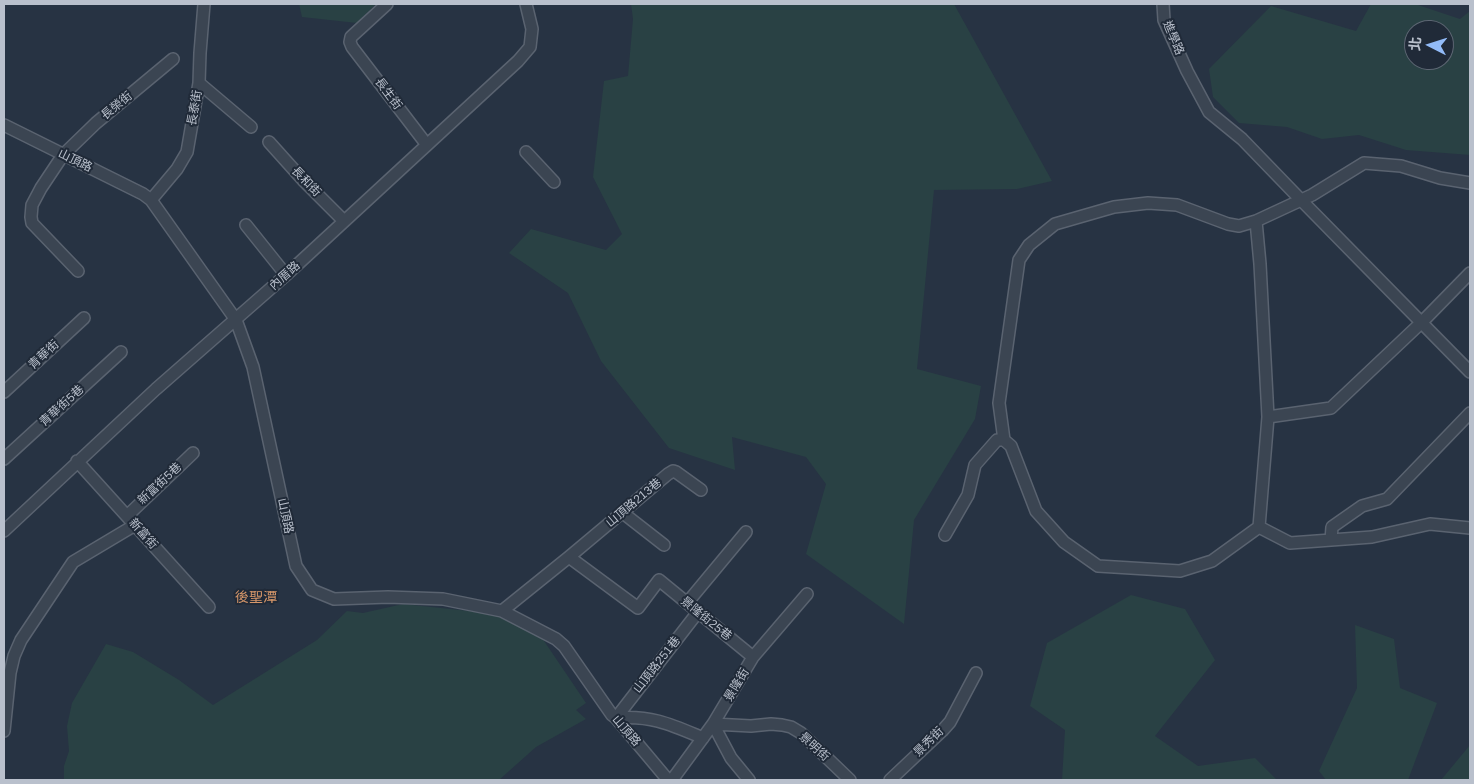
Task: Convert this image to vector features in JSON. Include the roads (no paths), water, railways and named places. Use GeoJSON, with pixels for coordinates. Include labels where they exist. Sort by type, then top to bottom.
{"type":"FeatureCollection","features":[{"type":"Feature","properties":{"kind":"street","name":"長泰街"},"geometry":{"type":"LineString","coordinates":[[151,200],[177,169],[187,152],[199,83],[204,4]]}},
{"type":"Feature","properties":{"kind":"street","name":"長生街"},"geometry":{"type":"LineString","coordinates":[[387,4],[351,37],[350,42],[427,145]]}},
{"type":"Feature","properties":{"kind":"street","name":"內厝路"},"geometry":{"type":"LineString","coordinates":[[4,531],[156,389],[286,276],[518,61],[530,47],[532,28],[526,4]]}},
{"type":"Feature","properties":{"kind":"street","name":"進學路"},"geometry":{"type":"LineString","coordinates":[[1163,4],[1164,20],[1187,71],[1209,112],[1242,139],[1470,372]]}},
{"type":"Feature","properties":{"kind":"street","name":"長榮街"},"geometry":{"type":"LineString","coordinates":[[78,270],[32,223],[32,205],[40,188],[63,155],[96,122],[173,59]]}},
{"type":"Feature","properties":{"kind":"street"},"geometry":{"type":"LineString","coordinates":[[199,83],[251,127]]}},
{"type":"Feature","properties":{"kind":"street","name":"山頂路"},"geometry":{"type":"LineString","coordinates":[[4,125],[143,194],[151,200],[236,320],[252,367],[296,566],[312,590],[334,599],[388,597],[443,599],[502,611],[556,639],[564,646],[612,715],[668,780]]}},
{"type":"Feature","properties":{"kind":"street","name":"長和街"},"geometry":{"type":"LineString","coordinates":[[269,142],[344,221]]}},
{"type":"Feature","properties":{"kind":"street"},"geometry":{"type":"LineString","coordinates":[[526,152],[554,182]]}},
{"type":"Feature","properties":{"kind":"street"},"geometry":{"type":"LineString","coordinates":[[1004,440],[1000,403],[1019,260],[1029,245],[1055,224],[1114,207],[1148,203],[1177,205],[1228,224],[1239,226],[1312,195],[1364,163],[1401,166],[1440,178],[1470,182]]}},
{"type":"Feature","properties":{"kind":"street"},"geometry":{"type":"LineString","coordinates":[[945,534],[968,495],[975,465],[997,440],[1004,440],[1011,446],[1036,511],[1064,542],[1098,566],[1180,571],[1212,561],[1259,527],[1268,418],[1256,220]]}},
{"type":"Feature","properties":{"kind":"street"},"geometry":{"type":"LineString","coordinates":[[246,225],[286,276]]}},
{"type":"Feature","properties":{"kind":"street"},"geometry":{"type":"LineString","coordinates":[[1268,418],[1331,408],[1422,322],[1470,273]]}},
{"type":"Feature","properties":{"kind":"street","name":"青華街"},"geometry":{"type":"LineString","coordinates":[[4,392],[84,318]]}},
{"type":"Feature","properties":{"kind":"street","name":"青華街5巷"},"geometry":{"type":"LineString","coordinates":[[4,459],[121,352]]}},
{"type":"Feature","properties":{"kind":"street"},"geometry":{"type":"LineString","coordinates":[[1331,540],[1332,527],[1362,506],[1387,499],[1470,413]]}},
{"type":"Feature","properties":{"kind":"street","name":"新富街5巷"},"geometry":{"type":"LineString","coordinates":[[126,516],[193,453]]}},
{"type":"Feature","properties":{"kind":"street","name":"新富街"},"geometry":{"type":"LineString","coordinates":[[77,462],[209,607]]}},
{"type":"Feature","properties":{"kind":"street","name":"山頂路213巷"},"geometry":{"type":"LineString","coordinates":[[502,611],[668,474],[673,472],[701,490]]}},
{"type":"Feature","properties":{"kind":"street"},"geometry":{"type":"LineString","coordinates":[[623,513],[664,545]]}},
{"type":"Feature","properties":{"kind":"street"},"geometry":{"type":"LineString","coordinates":[[1259,527],[1290,543],[1372,537],[1430,524],[1470,528]]}},
{"type":"Feature","properties":{"kind":"street"},"geometry":{"type":"LineString","coordinates":[[4,731],[10,672],[21,640],[73,562],[135,525]]}},
{"type":"Feature","properties":{"kind":"street"},"geometry":{"type":"LineString","coordinates":[[687,603],[746,532]]}},
{"type":"Feature","properties":{"kind":"street","name":"景隆街25巷"},"geometry":{"type":"LineString","coordinates":[[569,557],[638,608],[659,580],[753,657]]}},
{"type":"Feature","properties":{"kind":"street","name":"景隆街"},"geometry":{"type":"LineString","coordinates":[[672,780],[713,724],[753,657],[807,594]]}},
{"type":"Feature","properties":{"kind":"street","name":"山頂路251巷"},"geometry":{"type":"LineString","coordinates":[[616,718],[698,612]]}},
{"type":"Feature","properties":{"kind":"street","name":"景秀街"},"geometry":{"type":"LineString","coordinates":[[890,780],[946,726],[976,673]]}},
{"type":"Feature","properties":{"kind":"street"},"geometry":{"type":"LineString","coordinates":[[616,718],[630,717],[665,722],[703,738]]}},
{"type":"Feature","properties":{"kind":"street"},"geometry":{"type":"LineString","coordinates":[[713,724],[731,758],[750,780]]}},
{"type":"Feature","properties":{"kind":"street","name":"景明街"},"geometry":{"type":"LineString","coordinates":[[713,724],[751,726],[776,724],[791,727],[801,733],[850,780]]}},
{"type":"Feature","properties":{"kind":"district","name":"後聖潭"},"geometry":{"type":"Point","coordinates":[256,598]}}]}
